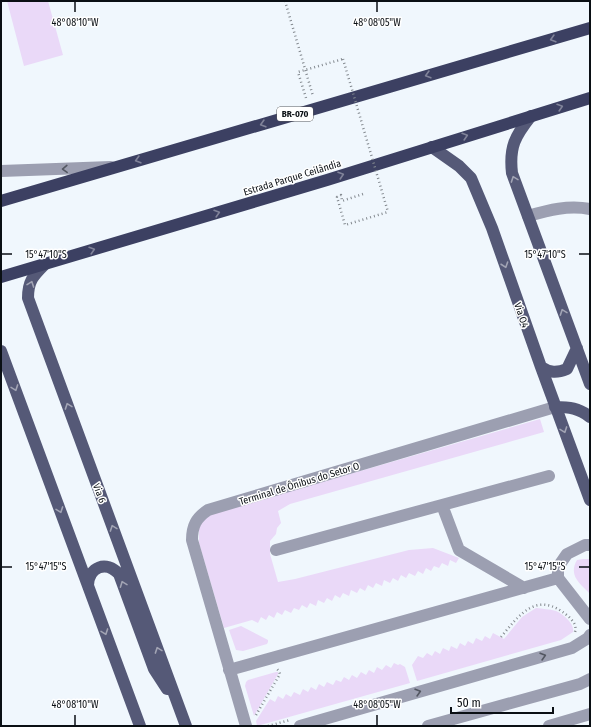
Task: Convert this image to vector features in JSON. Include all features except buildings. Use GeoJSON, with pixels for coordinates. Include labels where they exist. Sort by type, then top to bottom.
{"type":"FeatureCollection","features":[{"type":"Feature","properties":{"kind":"highway","name":"BR-070"},"geometry":{"type":"LineString","coordinates":[[1,201],[590,28]]}},
{"type":"Feature","properties":{"kind":"highway","name":"Estrada Parque Ceilândia"},"geometry":{"type":"LineString","coordinates":[[1,277],[327,180],[590,98]]}},
{"type":"Feature","properties":{"kind":"main road"},"geometry":{"type":"LineString","coordinates":[[531,116],[519,131],[514,143],[510,158],[512,173],[590,384]]}},
{"type":"Feature","properties":{"kind":"main road","name":"Via O4"},"geometry":{"type":"LineString","coordinates":[[432,147],[459,166],[471,178],[492,228],[540,367],[590,500]]}},
{"type":"Feature","properties":{"kind":"main road","name":"Via 6"},"geometry":{"type":"LineString","coordinates":[[45,264],[29,283],[28,298],[186,726]]}},
{"type":"Feature","properties":{"kind":"main road"},"geometry":{"type":"LineString","coordinates":[[540,367],[549,372],[559,373],[567,369],[577,348]]}},
{"type":"Feature","properties":{"kind":"main road"},"geometry":{"type":"LineString","coordinates":[[1,352],[140,726]]}},
{"type":"Feature","properties":{"kind":"main road"},"geometry":{"type":"LineString","coordinates":[[555,407],[570,407],[584,412],[590,417]]}},
{"type":"Feature","properties":{"kind":"main road"},"geometry":{"type":"LineString","coordinates":[[88,585],[90,575],[97,568],[107,567],[116,570],[119,574],[154,669],[180,708]]}},
{"type":"Feature","properties":{"kind":"street"},"geometry":{"type":"LineString","coordinates":[[1,171],[118,166]]}},
{"type":"Feature","properties":{"kind":"street"},"geometry":{"type":"LineString","coordinates":[[528,216],[554,209],[579,207],[590,208]]}},
{"type":"Feature","properties":{"kind":"street","name":"Terminal de Ônibus do Setor O"},"geometry":{"type":"LineString","coordinates":[[249,723],[229,670],[192,540],[192,532],[195,522],[201,515],[208,510],[555,407]]}},
{"type":"Feature","properties":{"kind":"street"},"geometry":{"type":"LineString","coordinates":[[276,550],[550,476]]}},
{"type":"Feature","properties":{"kind":"street"},"geometry":{"type":"LineString","coordinates":[[442,505],[459,550],[524,588]]}},
{"type":"Feature","properties":{"kind":"street"},"geometry":{"type":"LineString","coordinates":[[587,545],[567,554],[558,567],[558,578],[590,619]]}},
{"type":"Feature","properties":{"kind":"street"},"geometry":{"type":"LineString","coordinates":[[229,670],[558,578]]}},
{"type":"Feature","properties":{"kind":"street"},"geometry":{"type":"LineString","coordinates":[[295,723],[572,648],[588,638],[590,635]]}},
{"type":"Feature","properties":{"kind":"street"},"geometry":{"type":"LineString","coordinates":[[428,726],[580,684],[590,679]]}},
{"type":"Feature","properties":{"kind":"street"},"geometry":{"type":"LineString","coordinates":[[549,726],[590,714]]}},
{"type":"Feature","properties":{"kind":"path"},"geometry":{"type":"LineString","coordinates":[[285,1],[312,96]]}},
{"type":"Feature","properties":{"kind":"path"},"geometry":{"type":"LineString","coordinates":[[306,98],[298,72],[343,59],[388,212],[345,225],[337,196],[341,195],[342,201],[363,194]]}},
{"type":"Feature","properties":{"kind":"path"},"geometry":{"type":"LineString","coordinates":[[501,637],[520,614],[534,606],[546,606],[558,609],[567,615],[575,623],[576,630],[573,636]]}},
{"type":"Feature","properties":{"kind":"path"},"geometry":{"type":"LineString","coordinates":[[249,723],[280,674],[278,669],[275,670]]}},
{"type":"Feature","properties":{"kind":"path"},"geometry":{"type":"LineString","coordinates":[[268,726],[295,723]]}},
{"type":"Feature","properties":{"kind":"shaded area"},"geometry":{"type":"Polygon","coordinates":[[[7,1],[48,1],[63,55],[24,66],[7,1]]]}},
{"type":"Feature","properties":{"kind":"shaded area"},"geometry":{"type":"Polygon","coordinates":[[[540,419],[544,432],[290,504],[278,511],[281,523],[277,528],[276,534],[270,541],[270,554],[278,582],[409,550],[433,548],[459,558],[456,563],[450,560],[448,566],[442,563],[439,568],[434,566],[431,571],[426,568],[423,574],[418,571],[415,576],[409,573],[406,578],[401,575],[398,581],[393,578],[390,583],[384,580],[382,586],[376,583],[373,588],[368,585],[365,591],[360,588],[357,593],[351,590],[349,596],[343,593],[340,598],[335,595],[332,601],[327,598],[324,603],[318,600],[316,606],[310,603],[307,608],[302,605],[299,610],[294,608],[291,613],[285,610],[282,615],[277,612],[274,618],[269,615],[266,620],[261,617],[258,623],[252,620],[224,628],[199,543],[199,527],[208,515],[540,419]]]}},
{"type":"Feature","properties":{"kind":"shaded area"},"geometry":{"type":"Polygon","coordinates":[[[590,559],[590,594],[576,579],[574,571],[577,560],[590,559]]]}},
{"type":"Feature","properties":{"kind":"shaded area"},"geometry":{"type":"Polygon","coordinates":[[[536,608],[553,610],[562,614],[572,626],[573,632],[561,640],[417,681],[412,665],[418,656],[423,658],[427,653],[432,656],[435,651],[440,654],[443,648],[449,651],[451,646],[457,649],[460,643],[465,646],[468,641],[473,644],[476,638],[482,641],[485,636],[490,639],[493,633],[504,639],[522,617],[536,608]]]}},
{"type":"Feature","properties":{"kind":"shaded area"},"geometry":{"type":"Polygon","coordinates":[[[241,626],[268,640],[267,644],[243,651],[236,650],[229,630],[241,626]]]}},
{"type":"Feature","properties":{"kind":"shaded area"},"geometry":{"type":"Polygon","coordinates":[[[394,663],[405,667],[410,683],[257,726],[256,721],[270,699],[275,702],[278,696],[283,699],[286,694],[291,697],[294,692],[300,695],[303,689],[308,692],[311,687],[316,690],[319,684],[324,687],[327,682],[333,685],[336,680],[341,682],[344,677],[349,680],[352,675],[357,678],[361,672],[366,675],[369,670],[374,673],[377,667],[382,670],[386,665],[391,668],[394,663]]]}},
{"type":"Feature","properties":{"kind":"shaded area"},"geometry":{"type":"Polygon","coordinates":[[[278,672],[278,674],[254,716],[245,686],[246,682],[248,680],[278,672]]]}}]}
